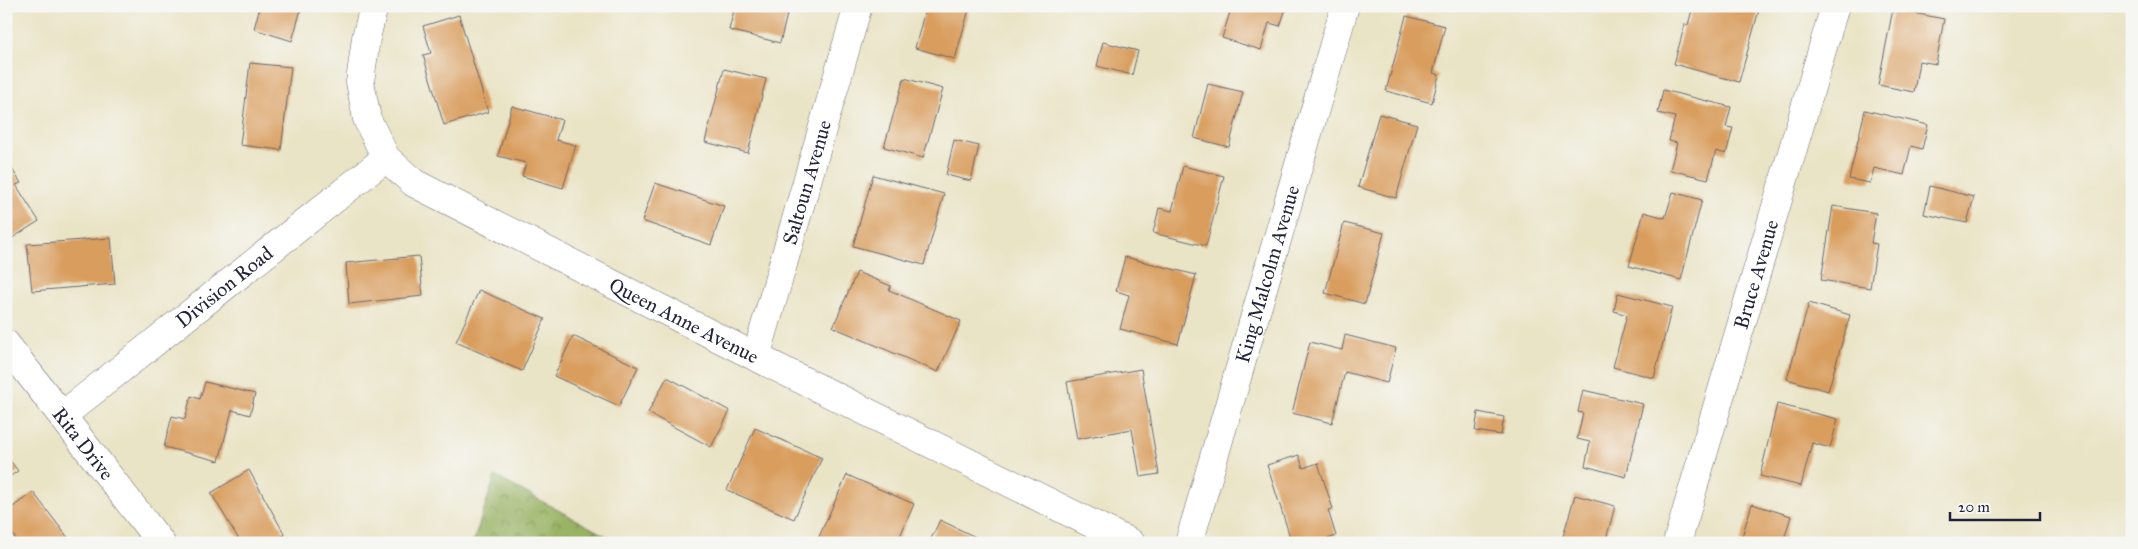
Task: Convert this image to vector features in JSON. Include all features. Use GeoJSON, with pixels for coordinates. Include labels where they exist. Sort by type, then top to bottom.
{"type":"FeatureCollection","features":[{"type":"Feature","properties":{"kind":"street","name":"Queen Anne Avenue"},"geometry":{"type":"LineString","coordinates":[[374,6],[366,38],[360,82],[367,119],[386,158],[414,183],[756,357],[1131,543]]}},
{"type":"Feature","properties":{"kind":"street","name":"Saltoun Avenue"},"geometry":{"type":"LineString","coordinates":[[756,357],[858,6]]}},
{"type":"Feature","properties":{"kind":"street","name":"King Malcolm Avenue"},"geometry":{"type":"LineString","coordinates":[[1189,543],[1345,6]]}},
{"type":"Feature","properties":{"kind":"street","name":"Bruce Avenue"},"geometry":{"type":"LineString","coordinates":[[1677,543],[1835,6]]}},
{"type":"Feature","properties":{"kind":"street","name":"Division Road"},"geometry":{"type":"LineString","coordinates":[[63,415],[386,158]]}},
{"type":"Feature","properties":{"kind":"street","name":"Rita Drive"},"geometry":{"type":"LineString","coordinates":[[6,344],[162,543]]}},
{"type":"Feature","properties":{"kind":"green space"},"geometry":{"type":"Polygon","coordinates":[[[495,476],[619,543],[473,543],[495,476]]]}},
{"type":"Feature","properties":{"kind":"building"},"geometry":{"type":"Polygon","coordinates":[[[260,6],[302,6],[292,41],[254,29],[260,6]]]}},
{"type":"Feature","properties":{"kind":"building"},"geometry":{"type":"Polygon","coordinates":[[[735,6],[789,6],[780,43],[729,30],[735,6]]]}},
{"type":"Feature","properties":{"kind":"building"},"geometry":{"type":"Polygon","coordinates":[[[926,6],[970,6],[955,59],[915,48],[926,6]]]}},
{"type":"Feature","properties":{"kind":"building"},"geometry":{"type":"Polygon","coordinates":[[[1215,6],[1287,6],[1280,26],[1269,23],[1261,50],[1222,38],[1230,12],[1215,6]]]}},
{"type":"Feature","properties":{"kind":"building"},"geometry":{"type":"Polygon","coordinates":[[[1693,6],[1746,6],[1759,10],[1739,82],[1674,64],[1685,24],[1688,25],[1693,6]]]}},
{"type":"Feature","properties":{"kind":"building"},"geometry":{"type":"Polygon","coordinates":[[[1893,9],[1944,19],[1936,64],[1919,61],[1914,92],[1878,85],[1893,9]]]}},
{"type":"Feature","properties":{"kind":"building"},"geometry":{"type":"Polygon","coordinates":[[[459,15],[488,112],[444,125],[423,55],[431,53],[423,26],[459,15]]]}},
{"type":"Feature","properties":{"kind":"building"},"geometry":{"type":"Polygon","coordinates":[[[1406,16],[1445,26],[1433,73],[1439,75],[1432,103],[1386,91],[1406,16]]]}},
{"type":"Feature","properties":{"kind":"building"},"geometry":{"type":"Polygon","coordinates":[[[1103,42],[1138,51],[1132,75],[1097,66],[1103,42]]]}},
{"type":"Feature","properties":{"kind":"building"},"geometry":{"type":"Polygon","coordinates":[[[250,63],[291,67],[281,150],[240,145],[250,63]]]}},
{"type":"Feature","properties":{"kind":"building"},"geometry":{"type":"Polygon","coordinates":[[[724,69],[766,79],[748,153],[705,142],[724,69]]]}},
{"type":"Feature","properties":{"kind":"building"},"geometry":{"type":"Polygon","coordinates":[[[904,78],[943,89],[923,158],[884,147],[904,78]]]}},
{"type":"Feature","properties":{"kind":"building"},"geometry":{"type":"Polygon","coordinates":[[[1208,84],[1243,92],[1229,147],[1194,138],[1208,84]]]}},
{"type":"Feature","properties":{"kind":"building"},"geometry":{"type":"Polygon","coordinates":[[[1663,90],[1731,107],[1726,127],[1733,128],[1726,154],[1716,151],[1708,179],[1670,170],[1677,143],[1669,141],[1675,117],[1658,113],[1663,90]]]}},
{"type":"Feature","properties":{"kind":"building"},"geometry":{"type":"Polygon","coordinates":[[[512,106],[562,120],[556,140],[576,145],[563,188],[522,176],[526,163],[498,156],[512,106]]]}},
{"type":"Feature","properties":{"kind":"building"},"geometry":{"type":"Polygon","coordinates":[[[1865,110],[1928,125],[1922,149],[1911,146],[1904,175],[1874,168],[1870,183],[1849,179],[1865,110]]]}},
{"type":"Feature","properties":{"kind":"building"},"geometry":{"type":"Polygon","coordinates":[[[1379,114],[1417,124],[1396,198],[1358,187],[1379,114]]]}},
{"type":"Feature","properties":{"kind":"building"},"geometry":{"type":"Polygon","coordinates":[[[954,140],[979,146],[971,181],[946,175],[954,140]]]}},
{"type":"Feature","properties":{"kind":"building"},"geometry":{"type":"Polygon","coordinates":[[[6,160],[21,183],[16,185],[39,221],[6,242],[6,160]]]}},
{"type":"Feature","properties":{"kind":"building"},"geometry":{"type":"Polygon","coordinates":[[[1183,166],[1224,176],[1206,246],[1153,233],[1159,208],[1172,211],[1183,166]]]}},
{"type":"Feature","properties":{"kind":"building"},"geometry":{"type":"Polygon","coordinates":[[[873,175],[944,194],[924,265],[853,246],[873,175]]]}},
{"type":"Feature","properties":{"kind":"building"},"geometry":{"type":"Polygon","coordinates":[[[655,183],[724,206],[711,245],[642,221],[655,183]]]}},
{"type":"Feature","properties":{"kind":"building"},"geometry":{"type":"Polygon","coordinates":[[[1930,186],[1974,197],[1967,223],[1924,214],[1930,186]]]}},
{"type":"Feature","properties":{"kind":"building"},"geometry":{"type":"Polygon","coordinates":[[[1673,192],[1702,200],[1681,280],[1629,266],[1644,212],[1665,218],[1673,192]]]}},
{"type":"Feature","properties":{"kind":"building"},"geometry":{"type":"Polygon","coordinates":[[[1833,206],[1876,213],[1871,243],[1877,244],[1870,288],[1821,280],[1833,206]]]}},
{"type":"Feature","properties":{"kind":"building"},"geometry":{"type":"Polygon","coordinates":[[[1344,223],[1384,233],[1365,304],[1325,293],[1344,223]]]}},
{"type":"Feature","properties":{"kind":"building"},"geometry":{"type":"Polygon","coordinates":[[[111,238],[115,284],[32,291],[27,244],[111,238]]]}},
{"type":"Feature","properties":{"kind":"building"},"geometry":{"type":"Polygon","coordinates":[[[419,256],[423,296],[349,304],[346,263],[419,256]]]}},
{"type":"Feature","properties":{"kind":"building"},"geometry":{"type":"Polygon","coordinates":[[[1125,257],[1196,275],[1178,344],[1120,329],[1129,295],[1116,291],[1125,257]]]}},
{"type":"Feature","properties":{"kind":"building"},"geometry":{"type":"Polygon","coordinates":[[[857,272],[891,286],[889,290],[961,321],[938,372],[833,327],[857,272]]]}},
{"type":"Feature","properties":{"kind":"building"},"geometry":{"type":"Polygon","coordinates":[[[479,290],[545,319],[522,371],[456,342],[479,290]]]}},
{"type":"Feature","properties":{"kind":"building"},"geometry":{"type":"Polygon","coordinates":[[[1618,293],[1672,307],[1654,378],[1613,367],[1627,315],[1614,311],[1618,293]]]}},
{"type":"Feature","properties":{"kind":"building"},"geometry":{"type":"Polygon","coordinates":[[[1809,303],[1850,315],[1828,391],[1787,379],[1809,303]]]}},
{"type":"Feature","properties":{"kind":"building"},"geometry":{"type":"Polygon","coordinates":[[[1345,335],[1396,348],[1387,383],[1345,372],[1332,423],[1292,413],[1310,342],[1342,350],[1345,335]]]}},
{"type":"Feature","properties":{"kind":"building"},"geometry":{"type":"Polygon","coordinates":[[[573,336],[638,367],[619,406],[554,376],[573,336]]]}},
{"type":"Feature","properties":{"kind":"building"},"geometry":{"type":"Polygon","coordinates":[[[1141,369],[1159,474],[1140,477],[1132,429],[1077,439],[1067,382],[1141,369]]]}},
{"type":"Feature","properties":{"kind":"building"},"geometry":{"type":"Polygon","coordinates":[[[667,377],[730,411],[711,447],[648,413],[667,377]]]}},
{"type":"Feature","properties":{"kind":"building"},"geometry":{"type":"Polygon","coordinates":[[[205,382],[255,394],[250,415],[232,410],[219,461],[164,447],[172,416],[185,419],[191,396],[200,399],[205,382]]]}},
{"type":"Feature","properties":{"kind":"building"},"geometry":{"type":"Polygon","coordinates":[[[1583,390],[1643,404],[1626,477],[1585,466],[1590,442],[1577,439],[1583,413],[1578,412],[1583,390]]]}},
{"type":"Feature","properties":{"kind":"building"},"geometry":{"type":"Polygon","coordinates":[[[1777,404],[1838,419],[1830,448],[1812,443],[1801,486],[1760,476],[1777,404]]]}},
{"type":"Feature","properties":{"kind":"building"},"geometry":{"type":"Polygon","coordinates":[[[1478,412],[1504,417],[1501,435],[1475,431],[1478,412]]]}},
{"type":"Feature","properties":{"kind":"building"},"geometry":{"type":"Polygon","coordinates":[[[755,428],[822,458],[794,519],[727,490],[755,428]]]}},
{"type":"Feature","properties":{"kind":"building"},"geometry":{"type":"Polygon","coordinates":[[[6,455],[18,471],[6,479],[6,455]]]}},
{"type":"Feature","properties":{"kind":"building"},"geometry":{"type":"Polygon","coordinates":[[[1299,455],[1303,468],[1318,463],[1333,509],[1328,510],[1336,536],[1316,543],[1292,543],[1267,465],[1299,455]]]}},
{"type":"Feature","properties":{"kind":"building"},"geometry":{"type":"Polygon","coordinates":[[[249,470],[285,535],[271,543],[241,543],[211,493],[249,470]]]}},
{"type":"Feature","properties":{"kind":"building"},"geometry":{"type":"Polygon","coordinates":[[[847,475],[914,504],[897,543],[822,543],[817,541],[847,475]]]}},
{"type":"Feature","properties":{"kind":"building"},"geometry":{"type":"Polygon","coordinates":[[[33,492],[72,543],[19,543],[6,526],[6,512],[33,492]]]}},
{"type":"Feature","properties":{"kind":"building"},"geometry":{"type":"Polygon","coordinates":[[[1575,495],[1615,506],[1605,543],[1561,543],[1575,495]]]}},
{"type":"Feature","properties":{"kind":"building"},"geometry":{"type":"Polygon","coordinates":[[[1752,504],[1791,516],[1783,543],[1740,543],[1752,504]]]}},
{"type":"Feature","properties":{"kind":"building"},"geometry":{"type":"Polygon","coordinates":[[[940,520],[988,543],[929,543],[940,520]]]}}]}
